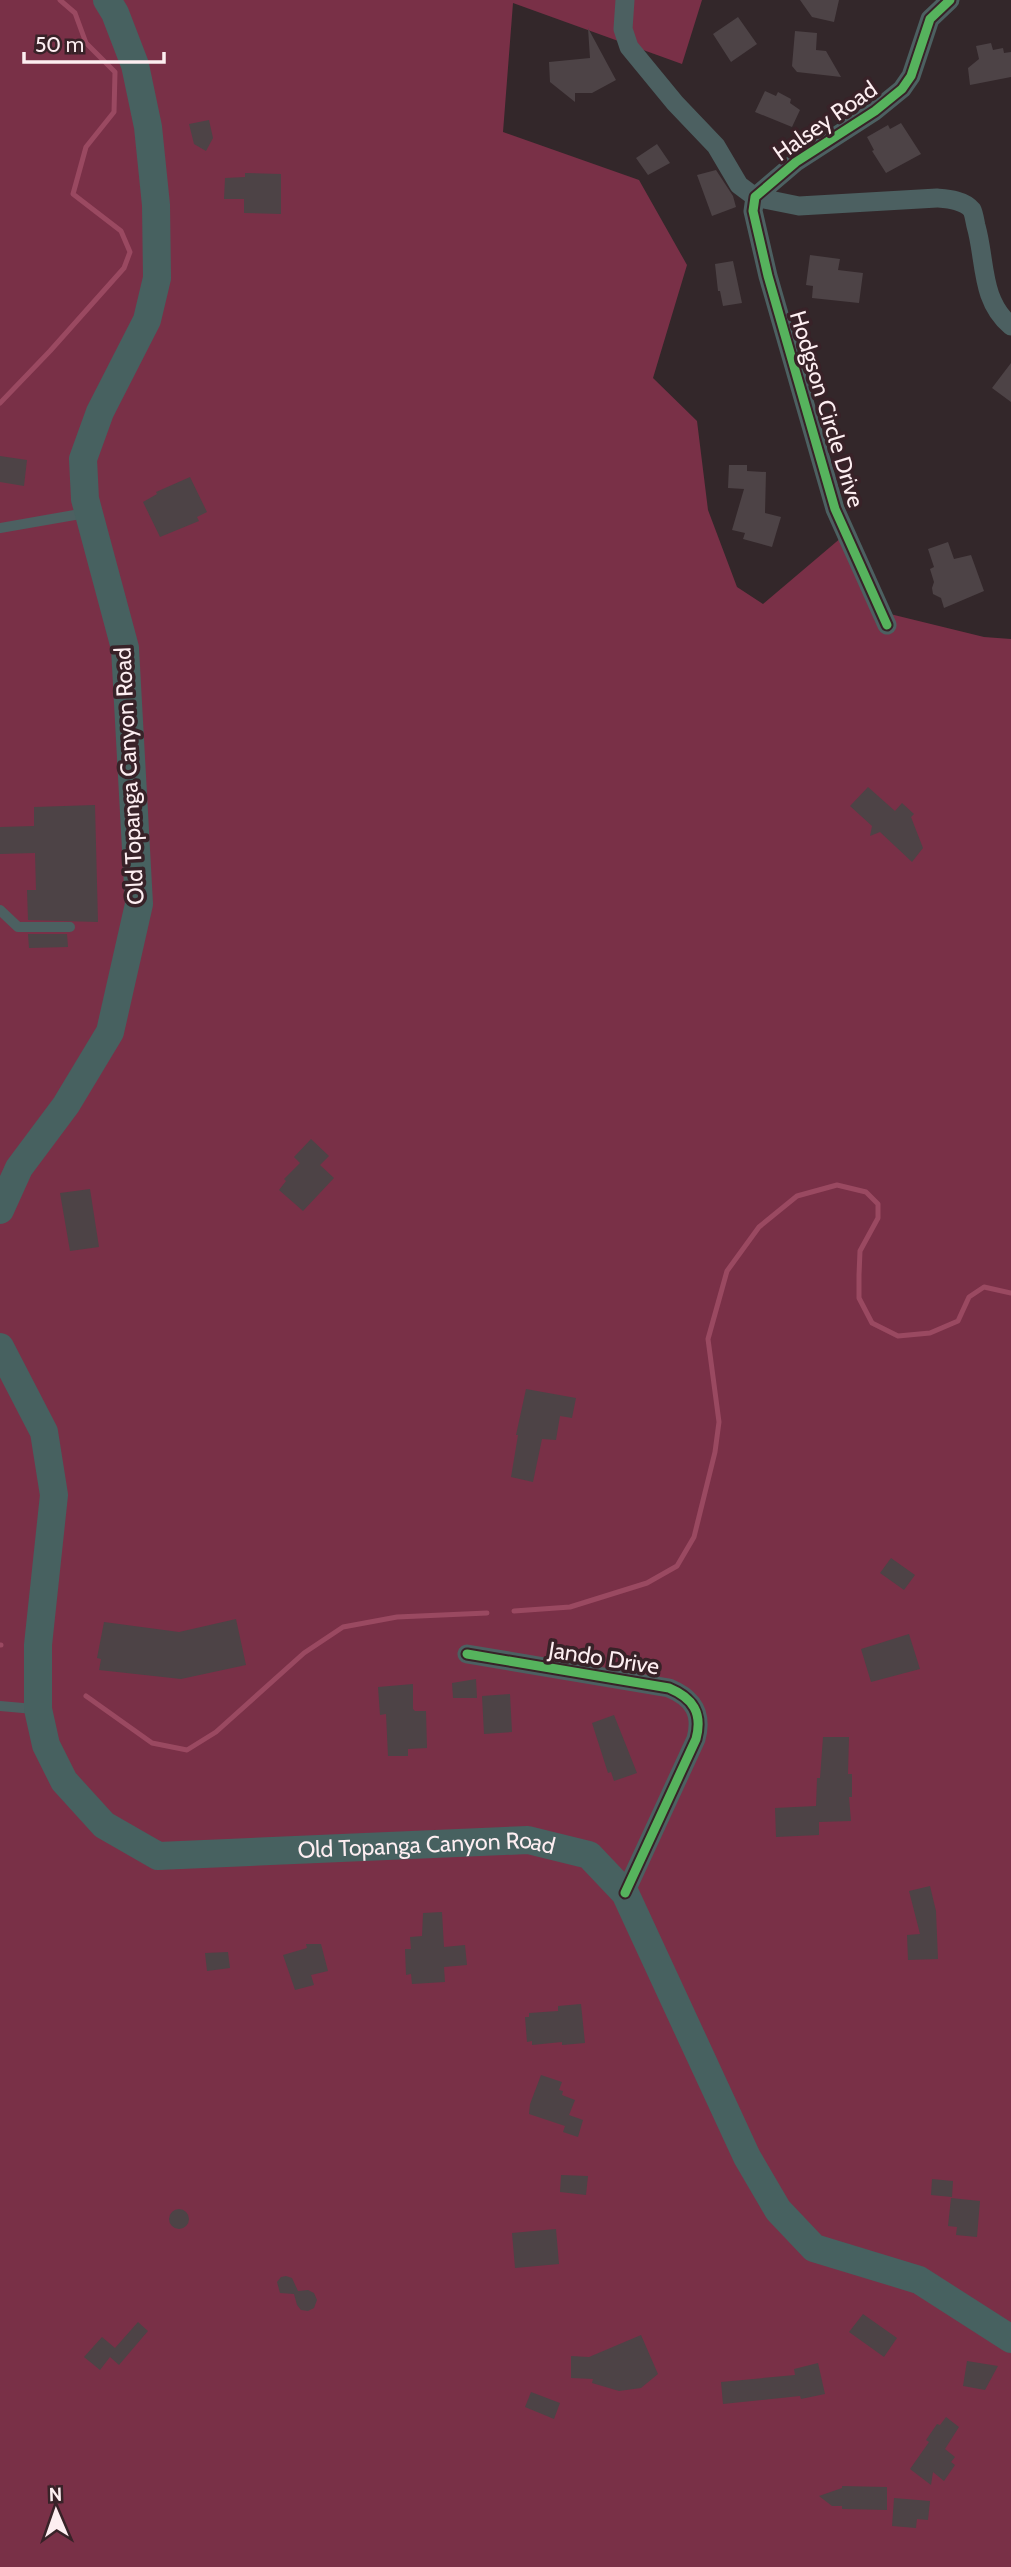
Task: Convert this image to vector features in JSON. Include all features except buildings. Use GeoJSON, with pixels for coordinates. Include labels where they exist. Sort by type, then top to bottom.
{"type":"FeatureCollection","features":[{"type":"Feature","properties":{"kind":"main road","name":"Old Topanga Canyon Road"},"geometry":{"type":"LineString","coordinates":[[0,1210],[10,1166],[66,1105],[110,1032],[139,904],[125,648],[85,499],[83,459],[100,412],[147,320],[157,278],[156,205],[148,127],[135,65],[115,13],[107,0]]}},
{"type":"Feature","properties":{"kind":"main road","name":"Old Topanga Canyon Road"},"geometry":{"type":"LineString","coordinates":[[0,1347],[44,1432],[54,1495],[38,1645],[38,1709],[46,1745],[64,1781],[104,1825],[158,1856],[528,1840],[589,1855],[625,1893],[747,2157],[778,2210],[814,2248],[919,2280],[1011,2339]]}},
{"type":"Feature","properties":{"kind":"street"},"geometry":{"type":"LineString","coordinates":[[625,0],[623,29],[629,47],[675,103],[716,146],[739,185],[755,197],[799,206],[937,198],[957,200],[972,210],[981,242],[986,290],[1002,318],[1011,326]]}},
{"type":"Feature","properties":{"kind":"street","name":"Halsey Road"},"geometry":{"type":"LineString","coordinates":[[755,197],[796,162],[875,111],[902,89],[911,76],[930,19],[950,0]]}},
{"type":"Feature","properties":{"kind":"street","name":"Hodgson Circle Drive"},"geometry":{"type":"LineString","coordinates":[[755,197],[752,211],[768,276],[835,509],[887,625]]}},
{"type":"Feature","properties":{"kind":"street","name":"Jando Drive"},"geometry":{"type":"LineString","coordinates":[[467,1654],[670,1688],[682,1693],[696,1707],[699,1728],[696,1739],[625,1893]]}},
{"type":"Feature","properties":{"kind":"lane"},"geometry":{"type":"LineString","coordinates":[[0,528],[88,512]]}},
{"type":"Feature","properties":{"kind":"lane"},"geometry":{"type":"LineString","coordinates":[[0,910],[18,927],[70,928]]}},
{"type":"Feature","properties":{"kind":"lane"},"geometry":{"type":"LineString","coordinates":[[0,1706],[38,1709]]}},
{"type":"Feature","properties":{"kind":"shaded area"},"geometry":{"type":"Polygon","coordinates":[[[0,0],[702,0],[682,64],[513,3],[503,132],[639,180],[687,265],[653,378],[697,421],[708,510],[737,587],[763,604],[842,537],[886,613],[984,637],[1011,639],[1011,2567],[0,2567],[0,0]]]}},
{"type":"Feature","properties":{"kind":"waterway"},"geometry":{"type":"LineString","coordinates":[[0,403],[124,268],[130,252],[121,231],[73,194],[86,147],[114,112],[115,72],[86,43],[75,13],[60,0]]}},
{"type":"Feature","properties":{"kind":"waterway"},"geometry":{"type":"LineString","coordinates":[[514,1611],[570,1607],[647,1583],[677,1566],[694,1537],[715,1452],[719,1422],[708,1339],[727,1271],[759,1227],[797,1196],[837,1185],[866,1192],[878,1204],[878,1218],[860,1251],[859,1298],[872,1323],[898,1336],[930,1333],[958,1321],[969,1297],[984,1287],[1011,1293]]}},
{"type":"Feature","properties":{"kind":"waterway"},"geometry":{"type":"LineString","coordinates":[[86,1696],[152,1743],[187,1750],[216,1732],[304,1653],[343,1627],[397,1617],[487,1613]]}},
{"type":"Feature","properties":{"kind":"cycle path"},"geometry":{"type":"LineString","coordinates":[[887,625],[835,509],[768,276],[753,211],[755,197],[796,162],[875,111],[902,89],[911,76],[930,19],[950,0]]}},
{"type":"Feature","properties":{"kind":"cycle path"},"geometry":{"type":"LineString","coordinates":[[467,1654],[669,1688],[684,1697],[694,1708],[698,1721],[696,1739],[625,1893]]}}]}
